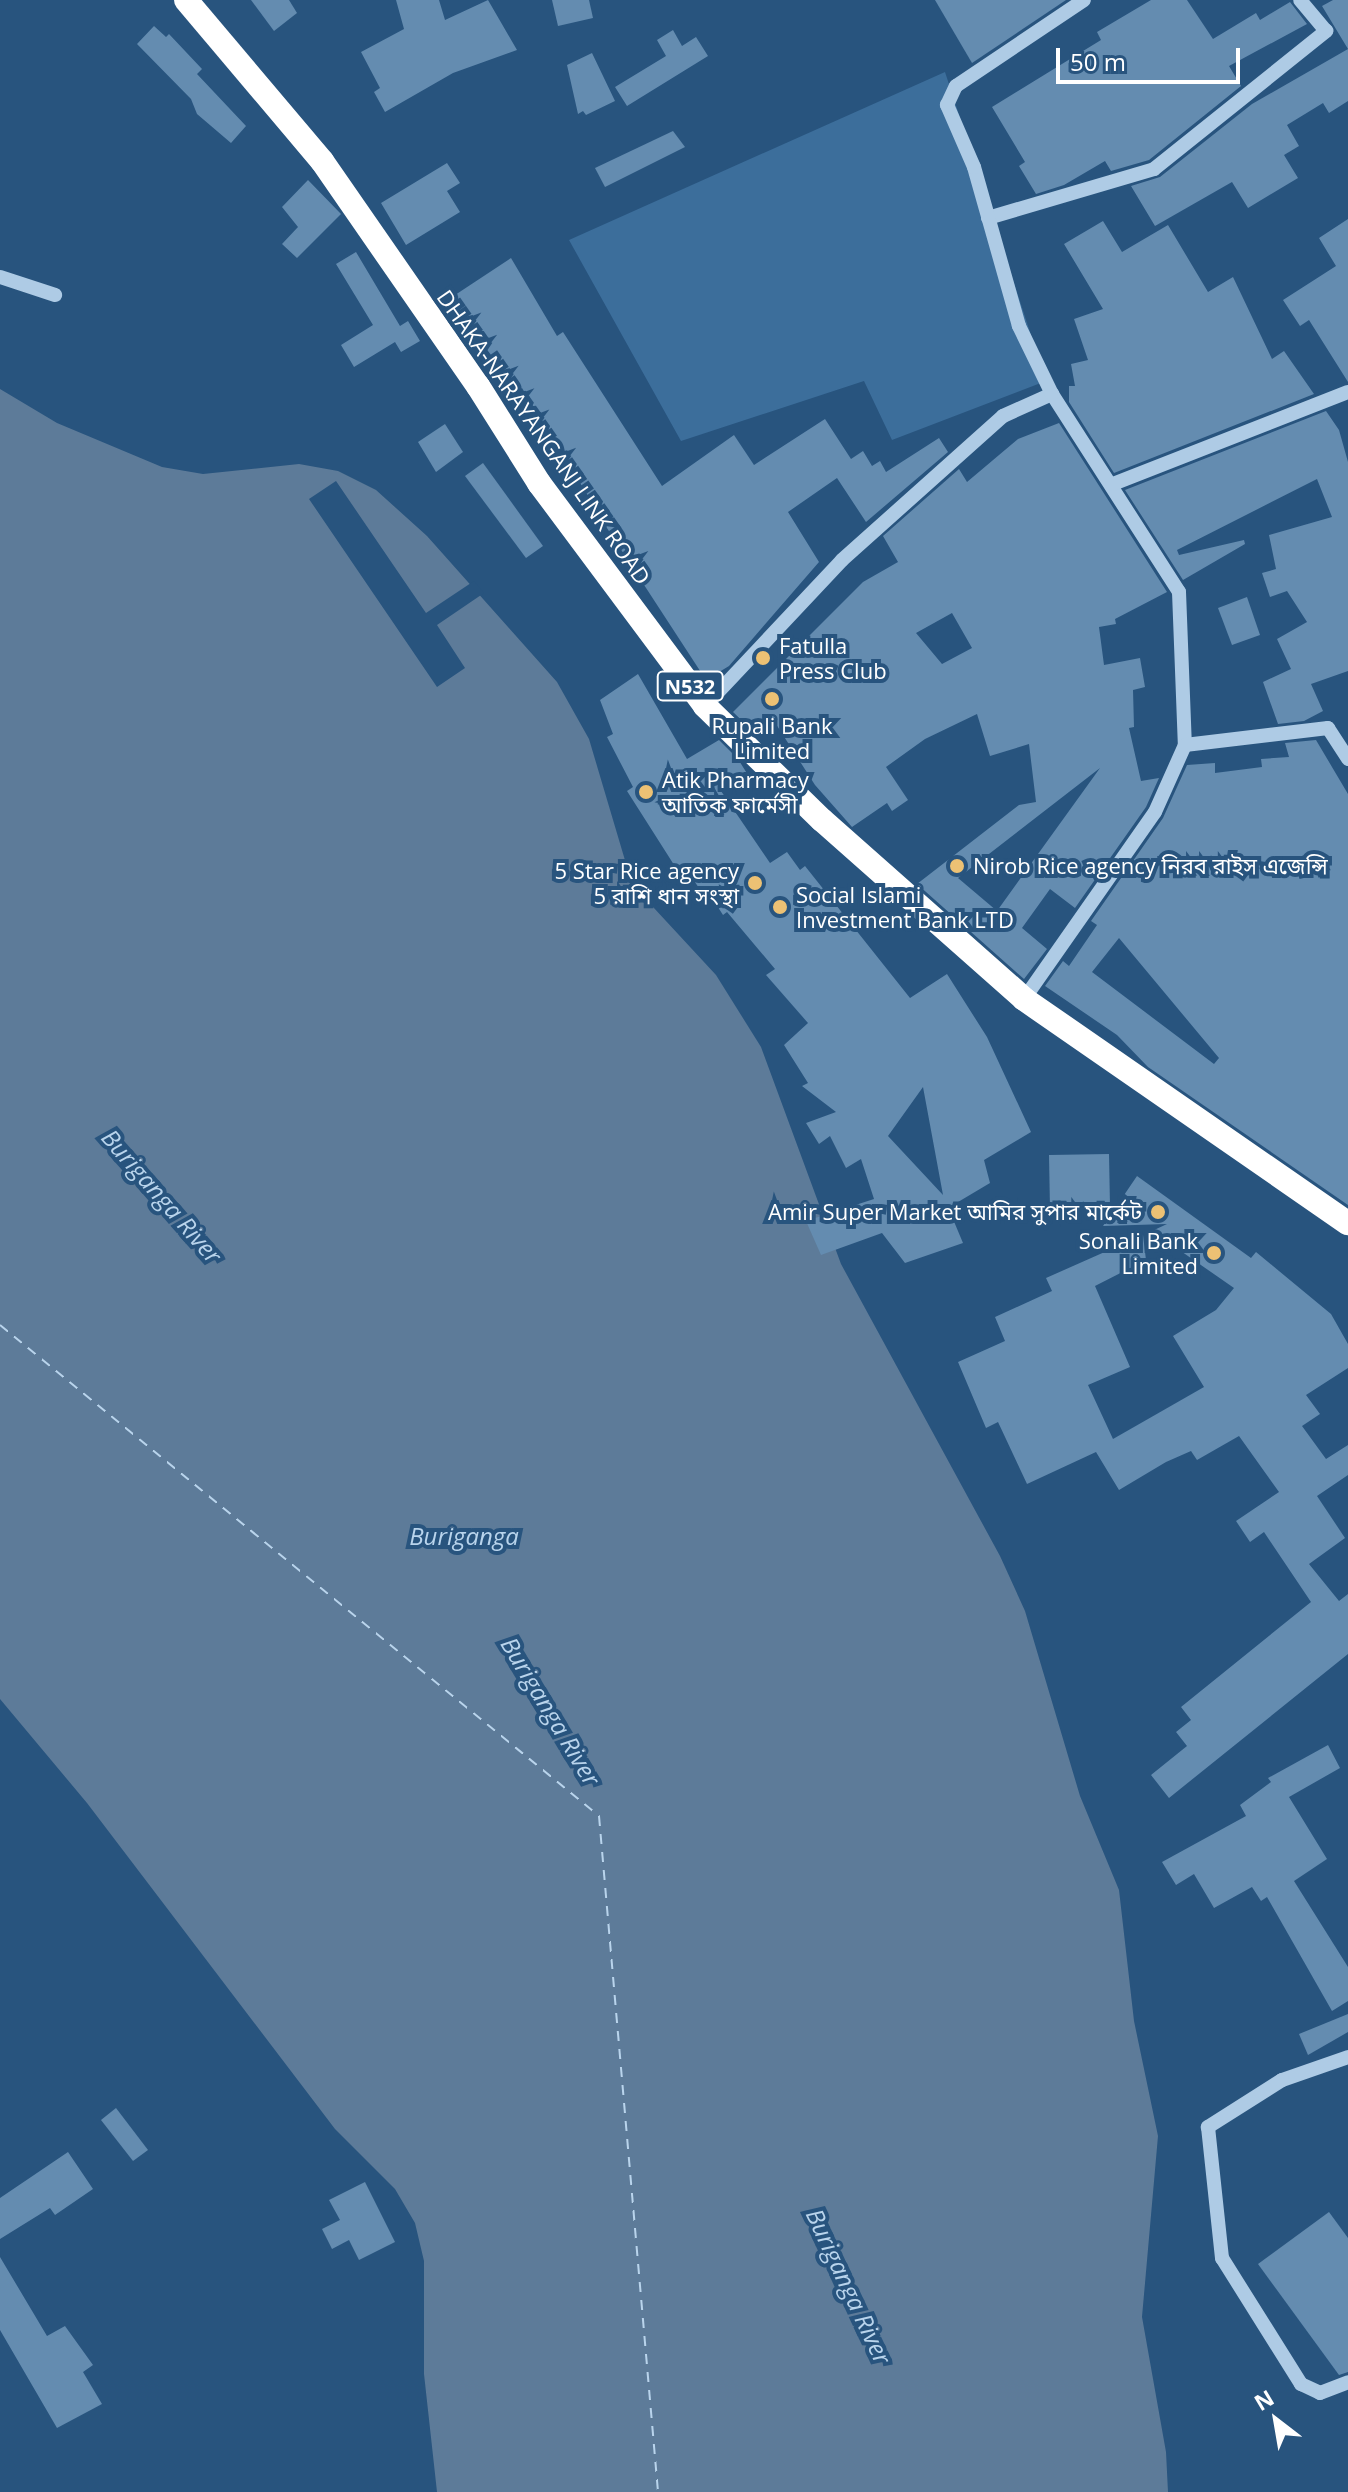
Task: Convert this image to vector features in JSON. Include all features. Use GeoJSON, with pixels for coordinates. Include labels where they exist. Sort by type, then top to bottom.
{"type":"FeatureCollection","features":[{"type":"Feature","properties":{"kind":"highway","name":"DHAKA-NARAYANGANJ LINK ROAD"},"geometry":{"type":"LineString","coordinates":[[186,0],[322,161],[478,386],[539,483],[705,706],[822,820],[1024,999],[1348,1223]]}},
{"type":"Feature","properties":{"kind":"street"},"geometry":{"type":"LineString","coordinates":[[1024,999],[1155,812],[1185,745],[1179,592],[1113,484],[1052,394],[1019,326],[988,218],[947,105],[956,86],[1084,0]]}},
{"type":"Feature","properties":{"kind":"street"},"geometry":{"type":"LineString","coordinates":[[988,218],[1154,169],[1326,31],[1300,0]]}},
{"type":"Feature","properties":{"kind":"street"},"geometry":{"type":"LineString","coordinates":[[0,277],[55,295]]}},
{"type":"Feature","properties":{"kind":"street"},"geometry":{"type":"LineString","coordinates":[[1113,484],[1348,392]]}},
{"type":"Feature","properties":{"kind":"street"},"geometry":{"type":"LineString","coordinates":[[705,706],[842,560],[1003,416],[1052,394]]}},
{"type":"Feature","properties":{"kind":"street"},"geometry":{"type":"LineString","coordinates":[[1185,745],[1328,728],[1348,759]]}},
{"type":"Feature","properties":{"kind":"street"},"geometry":{"type":"LineString","coordinates":[[1348,2057],[1282,2080],[1208,2127],[1222,2258],[1301,2384],[1320,2393],[1348,2382]]}},
{"type":"Feature","properties":{"kind":"shaded area"},"geometry":{"type":"Polygon","coordinates":[[[945,72],[1046,381],[892,440],[864,381],[681,441],[569,240],[945,72]]]}},
{"type":"Feature","properties":{"kind":"water","name":"Buriganga"},"geometry":{"type":"Polygon","coordinates":[[[0,389],[57,423],[162,467],[203,474],[299,464],[338,471],[376,490],[427,536],[557,682],[589,739],[627,867],[641,894],[716,975],[761,1047],[841,1264],[1000,1556],[1025,1611],[1080,1796],[1119,1890],[1134,2021],[1158,2136],[1142,2317],[1166,2452],[1168,2492],[437,2492],[424,2374],[424,2261],[415,2223],[395,2189],[335,2129],[87,1803],[0,1699],[0,389]]]}},
{"type":"Feature","properties":{"kind":"pier"},"geometry":{"type":"Polygon","coordinates":[[[336,481],[426,613],[474,581],[484,593],[437,625],[465,668],[437,687],[309,499],[336,481]]]}},
{"type":"Feature","properties":{"kind":"building"},"geometry":{"type":"Polygon","coordinates":[[[251,0],[289,0],[297,13],[274,31],[251,0]]]}},
{"type":"Feature","properties":{"kind":"building"},"geometry":{"type":"Polygon","coordinates":[[[396,0],[439,0],[445,20],[488,0],[517,50],[453,73],[385,112],[374,92],[380,88],[361,52],[404,29],[396,0]]]}},
{"type":"Feature","properties":{"kind":"building"},"geometry":{"type":"Polygon","coordinates":[[[552,0],[589,0],[593,18],[558,26],[552,0]]]}},
{"type":"Feature","properties":{"kind":"building"},"geometry":{"type":"Polygon","coordinates":[[[935,0],[1066,0],[972,63],[935,0]]]}},
{"type":"Feature","properties":{"kind":"building"},"geometry":{"type":"Polygon","coordinates":[[[1151,0],[1187,0],[1213,39],[1256,13],[1260,20],[1290,2],[1307,24],[1229,66],[1241,86],[1149,160],[1111,171],[1105,161],[1064,185],[1036,194],[1019,166],[1025,162],[992,107],[1101,40],[1097,32],[1151,0]]]}},
{"type":"Feature","properties":{"kind":"building"},"geometry":{"type":"Polygon","coordinates":[[[1333,0],[1348,0],[1348,49],[1322,6],[1333,0]]]}},
{"type":"Feature","properties":{"kind":"building"},"geometry":{"type":"Polygon","coordinates":[[[154,26],[166,37],[169,34],[202,69],[197,74],[246,126],[231,143],[197,114],[191,99],[137,44],[154,26]]]}},
{"type":"Feature","properties":{"kind":"building"},"geometry":{"type":"Polygon","coordinates":[[[673,30],[682,46],[696,37],[708,56],[627,106],[615,87],[666,56],[657,40],[673,30]]]}},
{"type":"Feature","properties":{"kind":"building"},"geometry":{"type":"Polygon","coordinates":[[[1348,49],[1348,101],[1329,113],[1323,103],[1287,125],[1299,146],[1284,155],[1298,178],[1248,208],[1232,182],[1155,226],[1131,186],[1160,177],[1252,104],[1348,49]]]}},
{"type":"Feature","properties":{"kind":"building"},"geometry":{"type":"Polygon","coordinates":[[[592,53],[615,101],[586,115],[583,111],[578,114],[567,65],[592,53]]]}},
{"type":"Feature","properties":{"kind":"building"},"geometry":{"type":"Polygon","coordinates":[[[673,131],[685,147],[605,187],[595,168],[673,131]]]}},
{"type":"Feature","properties":{"kind":"building"},"geometry":{"type":"Polygon","coordinates":[[[447,163],[460,183],[447,191],[460,212],[406,245],[381,203],[447,163]]]}},
{"type":"Feature","properties":{"kind":"building"},"geometry":{"type":"Polygon","coordinates":[[[308,180],[341,214],[297,258],[282,244],[298,227],[282,207],[308,180]]]}},
{"type":"Feature","properties":{"kind":"building"},"geometry":{"type":"Polygon","coordinates":[[[1348,219],[1348,382],[1309,320],[1300,326],[1283,300],[1336,266],[1319,238],[1348,219]]]}},
{"type":"Feature","properties":{"kind":"building"},"geometry":{"type":"Polygon","coordinates":[[[1103,221],[1122,252],[1168,225],[1208,292],[1233,277],[1272,359],[1284,351],[1314,394],[1114,473],[1069,402],[1069,386],[1075,386],[1071,364],[1088,360],[1074,319],[1103,309],[1064,244],[1103,221]]]}},
{"type":"Feature","properties":{"kind":"building"},"geometry":{"type":"Polygon","coordinates":[[[356,252],[400,326],[408,321],[420,341],[401,352],[395,342],[354,367],[341,345],[373,325],[336,264],[356,252]]]}},
{"type":"Feature","properties":{"kind":"building"},"geometry":{"type":"Polygon","coordinates":[[[511,258],[557,336],[563,332],[662,486],[734,435],[754,465],[825,419],[851,459],[863,451],[872,466],[880,461],[886,472],[939,438],[948,452],[866,522],[837,478],[788,512],[819,562],[729,666],[706,680],[605,525],[598,529],[585,509],[593,504],[522,388],[518,391],[449,299],[511,258]]]}},
{"type":"Feature","properties":{"kind":"building"},"geometry":{"type":"Polygon","coordinates":[[[1326,411],[1339,430],[1348,462],[1348,671],[1311,684],[1323,711],[1304,721],[1278,724],[1263,682],[1291,669],[1277,639],[1307,622],[1287,591],[1270,597],[1262,573],[1276,569],[1269,535],[1332,517],[1317,479],[1177,550],[1179,555],[1244,540],[1245,544],[1183,580],[1125,490],[1326,411]]]}},
{"type":"Feature","properties":{"kind":"building"},"geometry":{"type":"Polygon","coordinates":[[[1059,423],[1167,592],[1115,619],[1116,624],[1099,627],[1104,665],[1140,658],[1145,687],[1133,690],[1134,727],[1129,728],[1141,781],[1159,778],[1146,807],[1075,908],[1050,889],[1022,928],[1047,949],[1024,979],[917,884],[1019,805],[1036,802],[1029,744],[990,756],[977,714],[925,739],[886,767],[908,800],[892,811],[887,803],[852,827],[815,785],[774,721],[758,736],[733,712],[863,582],[898,562],[883,536],[959,469],[967,482],[1018,439],[1059,423]],[[952,613],[916,633],[942,664],[972,648],[952,613]],[[1100,768],[958,878],[997,911],[1100,768]]]}},
{"type":"Feature","properties":{"kind":"building"},"geometry":{"type":"Polygon","coordinates":[[[445,424],[463,452],[436,472],[418,442],[445,424]]]}},
{"type":"Feature","properties":{"kind":"building"},"geometry":{"type":"Polygon","coordinates":[[[483,463],[543,546],[526,558],[465,476],[483,463]]]}},
{"type":"Feature","properties":{"kind":"building"},"geometry":{"type":"Polygon","coordinates":[[[1247,597],[1260,635],[1232,645],[1218,608],[1247,597]]]}},
{"type":"Feature","properties":{"kind":"building"},"geometry":{"type":"Polygon","coordinates":[[[638,674],[687,759],[719,740],[738,759],[748,775],[721,791],[770,863],[787,852],[800,870],[805,866],[910,998],[947,974],[987,1037],[1031,1132],[984,1160],[990,1183],[953,1205],[957,1209],[950,1212],[963,1243],[905,1263],[882,1233],[821,1255],[806,1221],[874,1199],[861,1159],[846,1168],[830,1136],[819,1144],[806,1123],[836,1112],[802,1086],[808,1083],[784,1045],[808,1023],[766,975],[775,969],[727,912],[723,915],[712,898],[708,901],[690,875],[683,879],[627,791],[633,787],[607,737],[613,734],[600,700],[638,674]],[[923,1087],[888,1136],[943,1195],[923,1087]]]}},
{"type":"Feature","properties":{"kind":"building"},"geometry":{"type":"Polygon","coordinates":[[[1316,740],[1348,794],[1348,1205],[1148,1067],[1117,1035],[1045,986],[1063,961],[1069,966],[1097,925],[1091,921],[1163,818],[1187,765],[1215,763],[1215,773],[1262,767],[1261,759],[1289,757],[1285,743],[1316,740]],[[1119,938],[1092,972],[1214,1064],[1219,1058],[1119,938]]]}},
{"type":"Feature","properties":{"kind":"building"},"geometry":{"type":"Polygon","coordinates":[[[1109,1154],[1110,1207],[1050,1209],[1049,1155],[1109,1154]]]}},
{"type":"Feature","properties":{"kind":"building"},"geometry":{"type":"Polygon","coordinates":[[[1137,1176],[1251,1258],[1256,1252],[1331,1314],[1348,1344],[1348,1368],[1306,1395],[1320,1414],[1302,1426],[1326,1459],[1348,1445],[1348,1475],[1317,1496],[1345,1538],[1309,1564],[1339,1601],[1348,1594],[1348,1654],[1169,1798],[1151,1775],[1187,1746],[1176,1732],[1191,1720],[1181,1707],[1311,1602],[1264,1532],[1250,1542],[1236,1521],[1279,1492],[1239,1436],[1197,1460],[1191,1451],[1166,1462],[1119,1490],[1096,1452],[1027,1484],[998,1422],[986,1428],[958,1362],[1005,1341],[995,1317],[1052,1291],[1046,1278],[1143,1235],[1146,1260],[1095,1286],[1130,1367],[1088,1385],[1113,1439],[1204,1387],[1173,1336],[1216,1310],[1234,1288],[1152,1231],[1167,1224],[1103,1226],[1137,1176]]]}},
{"type":"Feature","properties":{"kind":"building"},"geometry":{"type":"Polygon","coordinates":[[[1328,1745],[1340,1768],[1289,1797],[1327,1859],[1294,1881],[1348,1967],[1348,2001],[1332,2011],[1267,1897],[1261,1901],[1252,1887],[1214,1908],[1194,1874],[1176,1885],[1162,1862],[1246,1816],[1240,1805],[1271,1782],[1268,1778],[1328,1745]]]}},
{"type":"Feature","properties":{"kind":"building"},"geometry":{"type":"Polygon","coordinates":[[[1348,2014],[1348,2032],[1308,2055],[1299,2034],[1348,2014]]]}},
{"type":"Feature","properties":{"kind":"building"},"geometry":{"type":"Polygon","coordinates":[[[116,2108],[148,2150],[133,2161],[101,2120],[116,2108]]]}},
{"type":"Feature","properties":{"kind":"building"},"geometry":{"type":"Polygon","coordinates":[[[68,2152],[93,2189],[55,2215],[50,2208],[0,2239],[0,2198],[68,2152]]]}},
{"type":"Feature","properties":{"kind":"building"},"geometry":{"type":"Polygon","coordinates":[[[365,2182],[395,2242],[359,2260],[349,2240],[332,2249],[322,2229],[340,2220],[329,2200],[365,2182]]]}},
{"type":"Feature","properties":{"kind":"building"},"geometry":{"type":"Polygon","coordinates":[[[1329,2212],[1348,2238],[1348,2372],[1339,2375],[1258,2264],[1329,2212]]]}},
{"type":"Feature","properties":{"kind":"building"},"geometry":{"type":"Polygon","coordinates":[[[0,2257],[47,2336],[65,2326],[93,2365],[83,2372],[102,2404],[57,2428],[0,2330],[0,2257]]]}},
{"type":"Feature","properties":{"kind":"ferry route"},"geometry":{"type":"LineString","coordinates":[[0,1325],[599,1816],[658,2492]]}},
{"type":"Feature","properties":{"kind":"place","name":"Fatulla Press Club"},"geometry":{"type":"Point","coordinates":[763,658]}},
{"type":"Feature","properties":{"kind":"place","name":"Rupali Bank Limited"},"geometry":{"type":"Point","coordinates":[772,699]}},
{"type":"Feature","properties":{"kind":"place","name":"Atik Pharmacy আতিক ফার্মেসী"},"geometry":{"type":"Point","coordinates":[646,792]}},
{"type":"Feature","properties":{"kind":"place","name":"Nirob Rice agency নিরব রাইস এজেন্সি"},"geometry":{"type":"Point","coordinates":[957,866]}},
{"type":"Feature","properties":{"kind":"place","name":"5 Star Rice agency 5 রাশি ধান সংস্থা"},"geometry":{"type":"Point","coordinates":[755,883]}},
{"type":"Feature","properties":{"kind":"place","name":"Social Islami Investment Bank LTD"},"geometry":{"type":"Point","coordinates":[780,907]}},
{"type":"Feature","properties":{"kind":"place","name":"Amir Super Market আমির সুপার মার্কেট"},"geometry":{"type":"Point","coordinates":[1158,1212]}},
{"type":"Feature","properties":{"kind":"place","name":"Sonali Bank Limited"},"geometry":{"type":"Point","coordinates":[1214,1253]}},
{"type":"Feature","properties":{"kind":"water label","name":"Buriganga River"},"geometry":{"type":"Point","coordinates":[162,1196]}},
{"type":"Feature","properties":{"kind":"water label","name":"Buriganga River"},"geometry":{"type":"Point","coordinates":[551,1711]}},
{"type":"Feature","properties":{"kind":"water label","name":"Buriganga River"},"geometry":{"type":"Point","coordinates":[849,2286]}}]}
